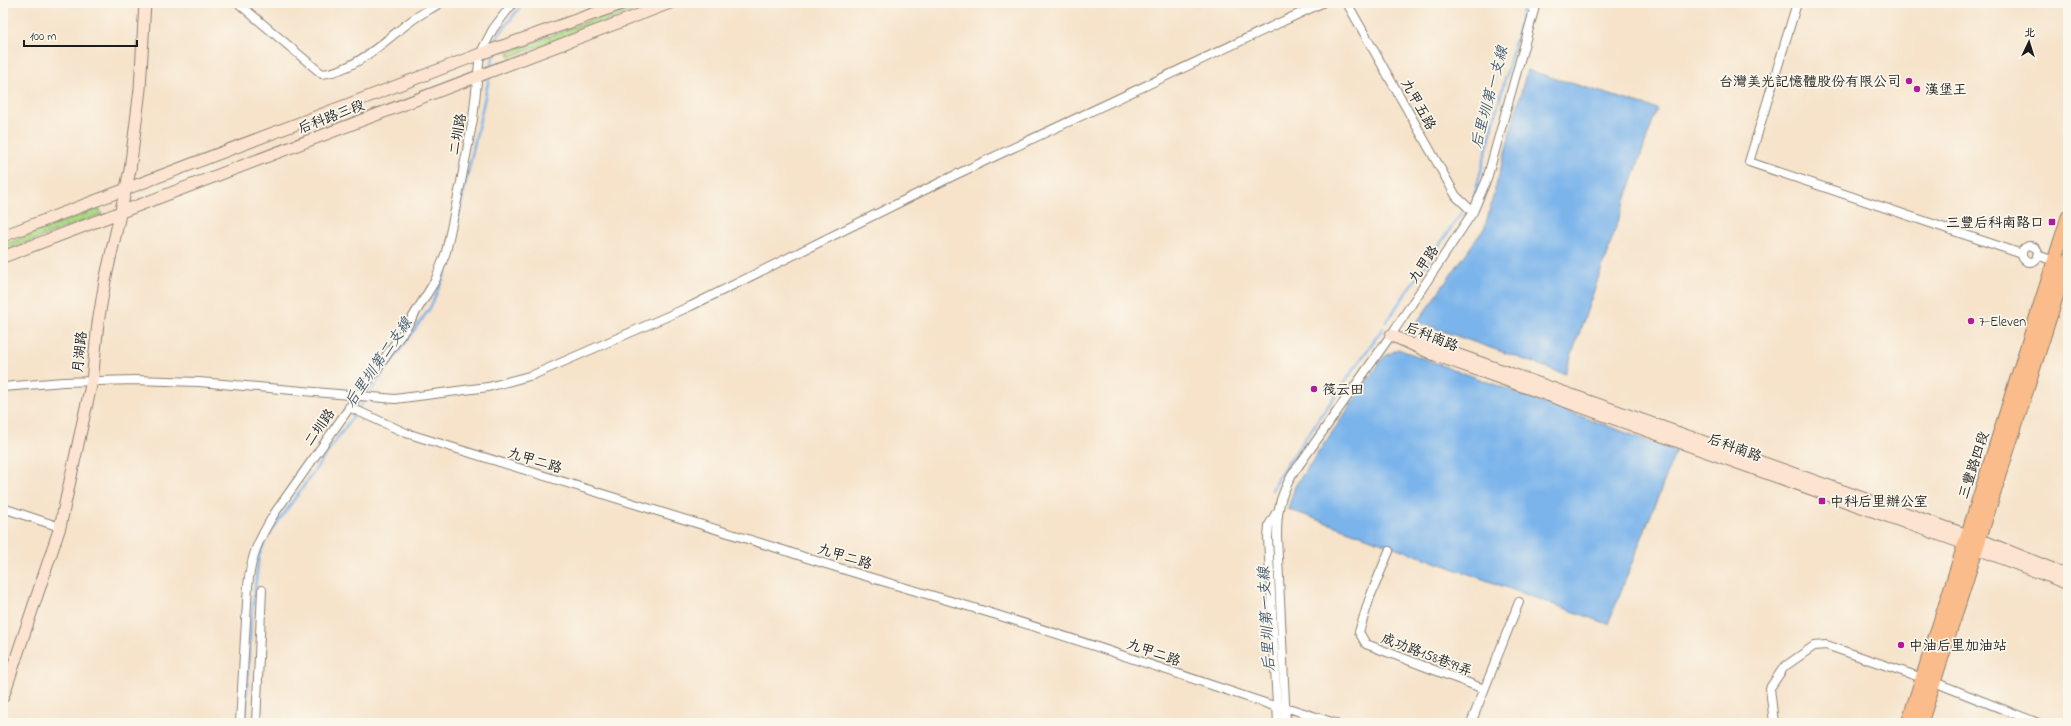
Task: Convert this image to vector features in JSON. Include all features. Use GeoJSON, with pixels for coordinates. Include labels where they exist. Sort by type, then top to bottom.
{"type":"FeatureCollection","features":[{"type":"Feature","properties":{"kind":"main road","name":"三豐路四段"},"geometry":{"type":"LineString","coordinates":[[1921,723],[1929,680],[2063,262],[2068,217]]}},
{"type":"Feature","properties":{"kind":"main road","name":"三豐路四段"},"geometry":{"type":"LineString","coordinates":[[1908,723],[1929,680]]}},
{"type":"Feature","properties":{"kind":"street","name":"月湖路"},"geometry":{"type":"LineString","coordinates":[[3,697],[60,527],[92,381],[98,322],[120,211],[127,188],[140,89],[145,3]]}},
{"type":"Feature","properties":{"kind":"street"},"geometry":{"type":"LineString","coordinates":[[238,3],[322,74],[334,73],[364,56],[413,20],[440,3]]}},
{"type":"Feature","properties":{"kind":"street","name":"二圳路"},"geometry":{"type":"LineString","coordinates":[[240,723],[248,586],[250,566],[256,546],[274,514],[406,328],[435,281],[446,252],[461,182],[473,118],[479,76],[480,54],[494,29],[513,3]]}},
{"type":"Feature","properties":{"kind":"street","name":"后科路三段"},"geometry":{"type":"LineString","coordinates":[[3,236],[480,54],[624,3]]}},
{"type":"Feature","properties":{"kind":"street","name":"后科路三段"},"geometry":{"type":"LineString","coordinates":[[3,257],[120,211],[670,3]]}},
{"type":"Feature","properties":{"kind":"street"},"geometry":{"type":"LineString","coordinates":[[3,387],[62,382],[134,380],[199,382],[395,399],[429,396],[488,387],[533,375],[692,306],[953,176],[1322,3]]}},
{"type":"Feature","properties":{"kind":"street","name":"九甲五路"},"geometry":{"type":"LineString","coordinates":[[1347,3],[1456,196],[1473,212]]}},
{"type":"Feature","properties":{"kind":"street","name":"九甲路"},"geometry":{"type":"LineString","coordinates":[[1278,723],[1281,707],[1277,513],[1282,494],[1292,475],[1391,335],[1473,212],[1487,179],[1536,3]]}},
{"type":"Feature","properties":{"kind":"street"},"geometry":{"type":"LineString","coordinates":[[1796,3],[1749,162],[2022,254],[2024,259],[2029,261],[2034,260],[2037,255],[2063,262]]}},
{"type":"Feature","properties":{"kind":"street","name":"后科南路"},"geometry":{"type":"LineString","coordinates":[[1391,335],[1435,355],[2068,574]]}},
{"type":"Feature","properties":{"kind":"street","name":"九甲二路"},"geometry":{"type":"LineString","coordinates":[[349,407],[406,433],[843,570],[948,600],[1068,637],[1281,707],[1335,723]]}},
{"type":"Feature","properties":{"kind":"street"},"geometry":{"type":"LineString","coordinates":[[3,508],[60,527]]}},
{"type":"Feature","properties":{"kind":"street","name":"后科南路"},"geometry":{"type":"LineString","coordinates":[[1972,542],[2068,584]]}},
{"type":"Feature","properties":{"kind":"street","name":"成功路158巷99弄"},"geometry":{"type":"LineString","coordinates":[[1388,551],[1370,597],[1359,632],[1366,644],[1484,689]]}},
{"type":"Feature","properties":{"kind":"street"},"geometry":{"type":"LineString","coordinates":[[256,723],[262,590]]}},
{"type":"Feature","properties":{"kind":"street"},"geometry":{"type":"LineString","coordinates":[[1470,723],[1519,602]]}},
{"type":"Feature","properties":{"kind":"street"},"geometry":{"type":"LineString","coordinates":[[1774,723],[1770,688],[1784,667],[1814,646],[1826,645],[1929,680],[2038,723]]}},
{"type":"Feature","properties":{"kind":"street","name":"九甲路"},"geometry":{"type":"LineString","coordinates":[[1281,707],[1286,723]]}},
{"type":"Feature","properties":{"kind":"green space"},"geometry":{"type":"Polygon","coordinates":[[[635,3],[656,3],[510,57],[508,52],[635,3]]]}},
{"type":"Feature","properties":{"kind":"green space"},"geometry":{"type":"Polygon","coordinates":[[[99,208],[102,214],[3,252],[3,245],[99,208]]]}},
{"type":"Feature","properties":{"kind":"water"},"geometry":{"type":"Polygon","coordinates":[[[1527,70],[1657,109],[1565,374],[1417,322],[1485,227],[1527,70]]]}},
{"type":"Feature","properties":{"kind":"water"},"geometry":{"type":"Polygon","coordinates":[[[1398,349],[1676,451],[1608,624],[1288,509],[1295,486],[1384,357],[1398,349]]]}},
{"type":"Feature","properties":{"kind":"waterway","name":"后里圳第二支線"},"geometry":{"type":"LineString","coordinates":[[496,44],[498,36],[523,3]]}},
{"type":"Feature","properties":{"kind":"waterway","name":"后里圳第一支線"},"geometry":{"type":"LineString","coordinates":[[1474,197],[1525,3]]}},
{"type":"Feature","properties":{"kind":"waterway","name":"后里圳第二支線"},"geometry":{"type":"LineString","coordinates":[[491,68],[494,53]]}},
{"type":"Feature","properties":{"kind":"waterway","name":"后里圳第二支線"},"geometry":{"type":"LineString","coordinates":[[245,723],[251,621],[259,555],[266,539],[430,308],[446,272],[490,74]]}},
{"type":"Feature","properties":{"kind":"waterway","name":"后里圳第一支線"},"geometry":{"type":"LineString","coordinates":[[1386,322],[1462,212]]}},
{"type":"Feature","properties":{"kind":"waterway","name":"后里圳第一支線"},"geometry":{"type":"LineString","coordinates":[[1272,490],[1278,477],[1383,328]]}},
{"type":"Feature","properties":{"kind":"waterway","name":"后里圳第一支線"},"geometry":{"type":"LineString","coordinates":[[1273,543],[1277,636]]}},
{"type":"Feature","properties":{"kind":"place","name":"台灣美光記憶體股份有限公司"},"geometry":{"type":"Point","coordinates":[1909,81]}},
{"type":"Feature","properties":{"kind":"place","name":"漢堡王"},"geometry":{"type":"Point","coordinates":[1917,89]}},
{"type":"Feature","properties":{"kind":"place","name":"三豐后科南路口"},"geometry":{"type":"Point","coordinates":[2052,222]}},
{"type":"Feature","properties":{"kind":"place","name":"7-Eleven"},"geometry":{"type":"Point","coordinates":[1971,321]}},
{"type":"Feature","properties":{"kind":"place","name":"筏云田"},"geometry":{"type":"Point","coordinates":[1314,389]}},
{"type":"Feature","properties":{"kind":"place","name":"中科后里辦公室"},"geometry":{"type":"Point","coordinates":[1822,501]}},
{"type":"Feature","properties":{"kind":"place","name":"中油后里加油站"},"geometry":{"type":"Point","coordinates":[1901,645]}}]}
